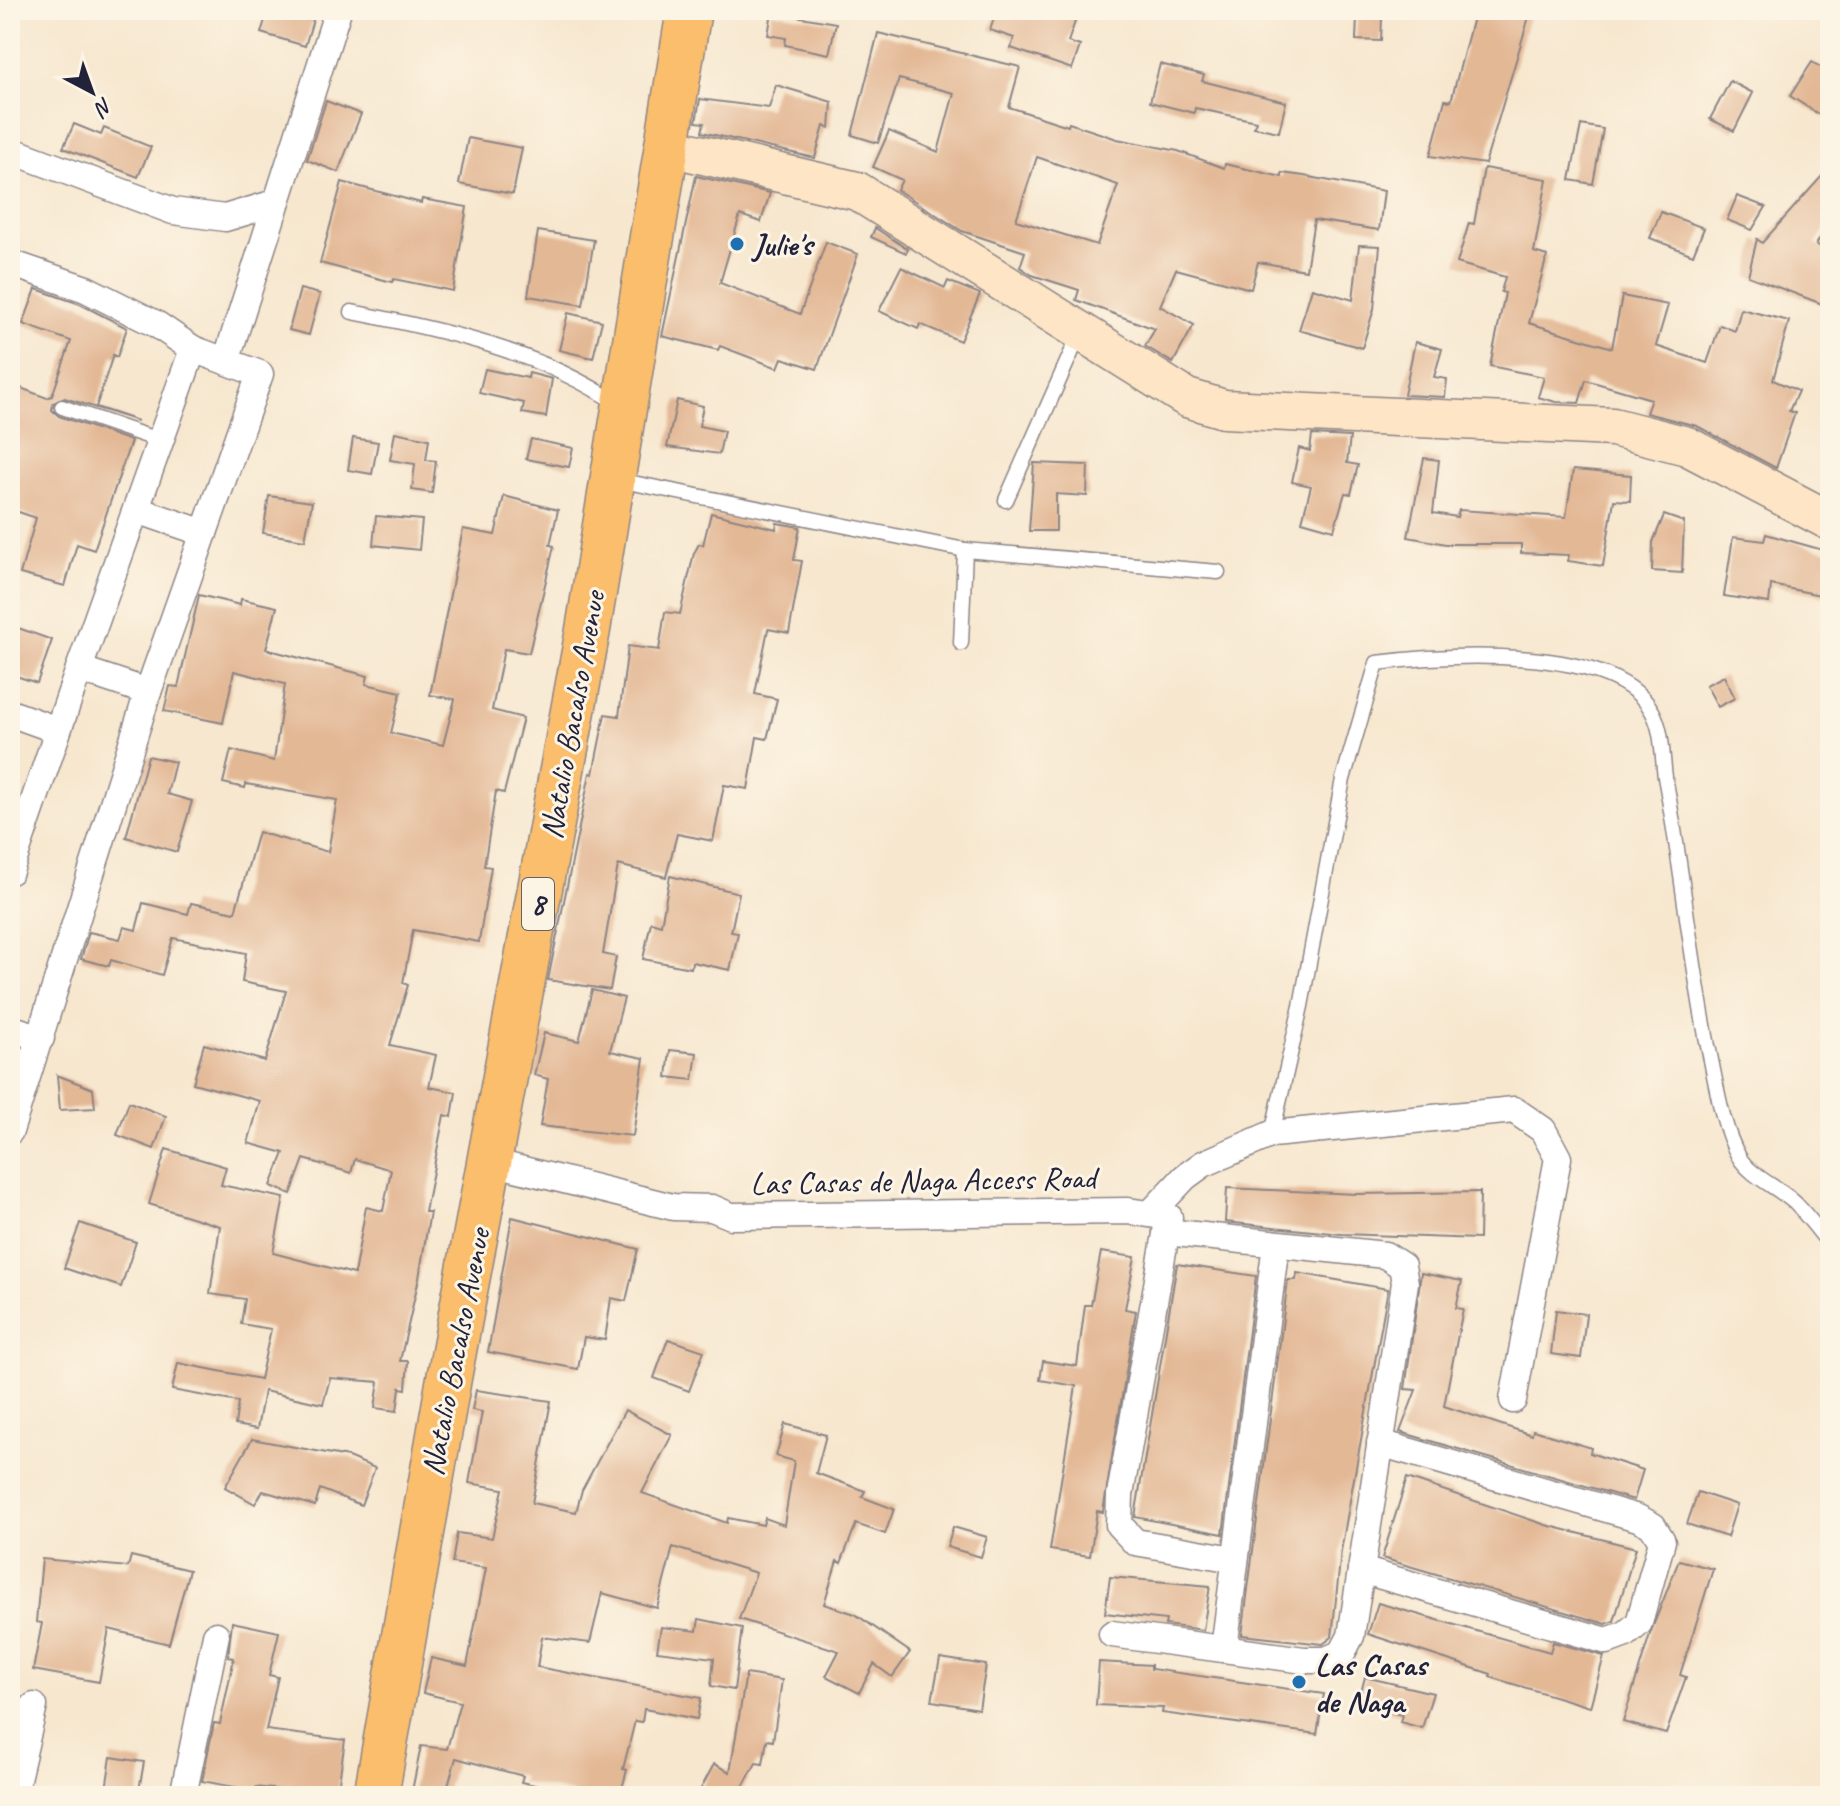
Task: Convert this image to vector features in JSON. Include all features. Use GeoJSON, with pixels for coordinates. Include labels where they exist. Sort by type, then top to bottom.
{"type":"FeatureCollection","features":[{"type":"Feature","properties":{"kind":"highway","name":"Natalio Bacalso Avenue"},"geometry":{"type":"LineString","coordinates":[[376,1796],[613,479],[689,10]]}},
{"type":"Feature","properties":{"kind":"street"},"geometry":{"type":"LineString","coordinates":[[226,361],[338,10]]}},
{"type":"Feature","properties":{"kind":"street"},"geometry":{"type":"LineString","coordinates":[[669,147],[857,191],[1187,398],[1224,409],[1613,427],[1687,446],[1830,521]]}},
{"type":"Feature","properties":{"kind":"street"},"geometry":{"type":"LineString","coordinates":[[10,150],[173,211],[225,218],[275,203]]}},
{"type":"Feature","properties":{"kind":"street"},"geometry":{"type":"LineString","coordinates":[[10,263],[86,289],[156,324],[193,349],[260,374],[148,692],[10,1131]]}},
{"type":"Feature","properties":{"kind":"street"},"geometry":{"type":"LineString","coordinates":[[10,871],[193,349]]}},
{"type":"Feature","properties":{"kind":"street"},"geometry":{"type":"LineString","coordinates":[[137,510],[204,533]]}},
{"type":"Feature","properties":{"kind":"street"},"geometry":{"type":"LineString","coordinates":[[79,669],[148,692]]}},
{"type":"Feature","properties":{"kind":"street"},"geometry":{"type":"LineString","coordinates":[[10,713],[57,730]]}},
{"type":"Feature","properties":{"kind":"street"},"geometry":{"type":"LineString","coordinates":[[10,1028],[41,1038]]}},
{"type":"Feature","properties":{"kind":"street"},"geometry":{"type":"LineString","coordinates":[[1234,1559],[1135,1542],[1119,1525],[1120,1495],[1162,1221],[1185,1177],[1203,1164],[1272,1134],[1514,1110],[1543,1130],[1558,1158],[1513,1400]]}},
{"type":"Feature","properties":{"kind":"street","name":"Las Casas de Naga Access Road"},"geometry":{"type":"LineString","coordinates":[[491,1162],[673,1207],[712,1208],[731,1216],[1162,1221],[1276,1244],[1385,1255],[1402,1266],[1405,1283],[1380,1443]]}},
{"type":"Feature","properties":{"kind":"street"},"geometry":{"type":"LineString","coordinates":[[1224,1649],[1276,1244]]}},
{"type":"Feature","properties":{"kind":"street"},"geometry":{"type":"LineString","coordinates":[[1112,1634],[1304,1660],[1326,1660],[1342,1653],[1351,1636],[1380,1443],[1638,1518],[1653,1526],[1662,1541],[1639,1623],[1626,1634],[1607,1641],[1361,1570]]}},
{"type":"Feature","properties":{"kind":"street"},"geometry":{"type":"LineString","coordinates":[[183,1796],[216,1635]]}},
{"type":"Feature","properties":{"kind":"street"},"geometry":{"type":"LineString","coordinates":[[13,1796],[34,1706]]}},
{"type":"Feature","properties":{"kind":"lane"},"geometry":{"type":"LineString","coordinates":[[352,312],[484,342],[586,383],[625,408]]}},
{"type":"Feature","properties":{"kind":"lane"},"geometry":{"type":"LineString","coordinates":[[1006,500],[1080,333]]}},
{"type":"Feature","properties":{"kind":"lane"},"geometry":{"type":"LineString","coordinates":[[62,407],[161,441]]}},
{"type":"Feature","properties":{"kind":"lane"},"geometry":{"type":"LineString","coordinates":[[613,479],[965,550],[1218,572]]}},
{"type":"Feature","properties":{"kind":"lane"},"geometry":{"type":"LineString","coordinates":[[961,643],[965,550]]}},
{"type":"Feature","properties":{"kind":"lane"},"geometry":{"type":"LineString","coordinates":[[1272,1134],[1301,1006],[1343,779],[1377,663],[1438,657],[1512,657],[1571,664],[1608,676],[1631,690],[1652,710],[1681,858],[1698,995],[1728,1126],[1740,1158],[1794,1202],[1830,1245]]}},
{"type":"Feature","properties":{"kind":"building"},"geometry":{"type":"Polygon","coordinates":[[[268,10],[316,10],[305,46],[261,33],[268,10]]]}},
{"type":"Feature","properties":{"kind":"building"},"geometry":{"type":"Polygon","coordinates":[[[997,10],[1079,10],[1068,42],[1080,46],[1072,69],[1011,48],[1014,38],[990,30],[997,10]]]}},
{"type":"Feature","properties":{"kind":"building"},"geometry":{"type":"Polygon","coordinates":[[[1475,10],[1531,10],[1485,164],[1430,156],[1445,100],[1451,101],[1475,10]]]}},
{"type":"Feature","properties":{"kind":"building"},"geometry":{"type":"Polygon","coordinates":[[[772,12],[836,23],[829,54],[785,45],[786,38],[768,35],[772,12]]]}},
{"type":"Feature","properties":{"kind":"building"},"geometry":{"type":"Polygon","coordinates":[[[1357,17],[1382,18],[1381,41],[1356,40],[1357,17]]]}},
{"type":"Feature","properties":{"kind":"building"},"geometry":{"type":"Polygon","coordinates":[[[878,33],[1020,67],[1009,107],[1068,126],[1069,123],[1117,139],[1178,151],[1224,168],[1225,164],[1282,177],[1282,173],[1384,191],[1379,230],[1314,220],[1306,270],[1258,262],[1251,289],[1176,269],[1160,306],[1194,325],[1173,363],[1145,346],[1155,329],[1076,300],[1079,290],[1032,275],[1020,267],[1025,252],[962,231],[897,190],[902,180],[873,167],[889,131],[938,152],[954,93],[899,79],[878,143],[852,135],[878,33]],[[1037,157],[1016,220],[1097,245],[1118,185],[1037,157]]]}},
{"type":"Feature","properties":{"kind":"building"},"geometry":{"type":"Polygon","coordinates":[[[1812,62],[1830,73],[1830,105],[1823,117],[1790,96],[1812,62]]]}},
{"type":"Feature","properties":{"kind":"building"},"geometry":{"type":"Polygon","coordinates":[[[1160,64],[1204,75],[1202,81],[1286,102],[1279,132],[1254,127],[1256,121],[1195,108],[1194,113],[1150,102],[1160,64]]]}},
{"type":"Feature","properties":{"kind":"building"},"geometry":{"type":"Polygon","coordinates":[[[1730,81],[1753,93],[1734,131],[1710,119],[1730,81]]]}},
{"type":"Feature","properties":{"kind":"building"},"geometry":{"type":"Polygon","coordinates":[[[776,85],[832,102],[830,128],[824,126],[815,158],[702,132],[704,123],[696,122],[700,99],[769,108],[776,85]]]}},
{"type":"Feature","properties":{"kind":"building"},"geometry":{"type":"Polygon","coordinates":[[[326,101],[361,114],[338,172],[307,160],[326,101]]]}},
{"type":"Feature","properties":{"kind":"building"},"geometry":{"type":"Polygon","coordinates":[[[74,124],[101,135],[104,128],[151,147],[138,177],[63,148],[74,124]]]}},
{"type":"Feature","properties":{"kind":"building"},"geometry":{"type":"Polygon","coordinates":[[[1581,125],[1603,129],[1593,184],[1570,180],[1581,125]]]}},
{"type":"Feature","properties":{"kind":"building"},"geometry":{"type":"Polygon","coordinates":[[[468,138],[522,148],[513,194],[459,184],[468,138]]]}},
{"type":"Feature","properties":{"kind":"building"},"geometry":{"type":"Polygon","coordinates":[[[1830,167],[1830,220],[1816,245],[1830,248],[1830,307],[1748,276],[1757,239],[1762,243],[1830,167]]]}},
{"type":"Feature","properties":{"kind":"building"},"geometry":{"type":"Polygon","coordinates":[[[1484,168],[1547,179],[1534,252],[1547,256],[1529,323],[1612,348],[1622,296],[1668,305],[1656,346],[1707,363],[1720,325],[1735,331],[1741,309],[1789,321],[1773,380],[1798,391],[1789,411],[1795,413],[1776,468],[1697,426],[1646,413],[1651,399],[1586,380],[1579,403],[1556,402],[1538,397],[1544,377],[1490,366],[1505,293],[1501,292],[1505,277],[1457,263],[1469,223],[1474,224],[1484,168]]]}},
{"type":"Feature","properties":{"kind":"building"},"geometry":{"type":"Polygon","coordinates":[[[696,176],[770,193],[761,222],[740,215],[720,283],[800,314],[826,242],[858,254],[817,369],[782,358],[778,368],[720,346],[718,350],[662,336],[696,176]]]}},
{"type":"Feature","properties":{"kind":"building"},"geometry":{"type":"Polygon","coordinates":[[[342,182],[421,203],[422,199],[467,207],[453,291],[394,279],[392,282],[320,263],[342,182]]]}},
{"type":"Feature","properties":{"kind":"building"},"geometry":{"type":"Polygon","coordinates":[[[1737,196],[1766,207],[1752,230],[1727,220],[1737,196]]]}},
{"type":"Feature","properties":{"kind":"building"},"geometry":{"type":"Polygon","coordinates":[[[1661,212],[1704,228],[1693,255],[1650,238],[1661,212]]]}},
{"type":"Feature","properties":{"kind":"building"},"geometry":{"type":"Polygon","coordinates":[[[875,228],[908,249],[906,253],[871,237],[875,228]]]}},
{"type":"Feature","properties":{"kind":"building"},"geometry":{"type":"Polygon","coordinates":[[[538,231],[594,240],[583,305],[528,296],[538,231]]]}},
{"type":"Feature","properties":{"kind":"building"},"geometry":{"type":"Polygon","coordinates":[[[1359,245],[1380,246],[1374,309],[1362,348],[1299,330],[1312,288],[1353,300],[1359,245]]]}},
{"type":"Feature","properties":{"kind":"building"},"geometry":{"type":"Polygon","coordinates":[[[901,267],[945,288],[948,281],[980,294],[960,341],[920,324],[918,329],[879,311],[901,267]]]}},
{"type":"Feature","properties":{"kind":"building"},"geometry":{"type":"Polygon","coordinates":[[[36,289],[80,304],[127,328],[117,357],[113,355],[96,407],[138,421],[65,398],[53,403],[52,410],[59,416],[131,441],[94,550],[77,544],[65,586],[20,574],[36,518],[10,509],[10,384],[47,398],[52,396],[71,341],[23,324],[36,289]]]}},
{"type":"Feature","properties":{"kind":"building"},"geometry":{"type":"Polygon","coordinates":[[[300,289],[320,294],[309,335],[289,330],[300,289]]]}},
{"type":"Feature","properties":{"kind":"building"},"geometry":{"type":"Polygon","coordinates":[[[568,313],[602,321],[593,358],[559,350],[568,313]]]}},
{"type":"Feature","properties":{"kind":"building"},"geometry":{"type":"Polygon","coordinates":[[[1415,342],[1442,349],[1434,377],[1447,379],[1445,397],[1404,395],[1415,342]]]}},
{"type":"Feature","properties":{"kind":"building"},"geometry":{"type":"Polygon","coordinates":[[[485,369],[528,378],[529,373],[552,379],[546,417],[522,413],[524,403],[479,393],[485,369]]]}},
{"type":"Feature","properties":{"kind":"building"},"geometry":{"type":"Polygon","coordinates":[[[677,400],[703,406],[699,426],[724,431],[719,454],[667,447],[677,400]]]}},
{"type":"Feature","properties":{"kind":"building"},"geometry":{"type":"Polygon","coordinates":[[[395,432],[429,439],[426,460],[436,461],[432,493],[412,490],[415,464],[390,460],[395,432]]]}},
{"type":"Feature","properties":{"kind":"building"},"geometry":{"type":"Polygon","coordinates":[[[1312,435],[1350,437],[1347,463],[1358,465],[1351,494],[1345,493],[1334,530],[1302,521],[1311,486],[1292,482],[1299,448],[1310,451],[1312,435]]]}},
{"type":"Feature","properties":{"kind":"building"},"geometry":{"type":"Polygon","coordinates":[[[353,438],[378,442],[372,474],[348,470],[353,438]]]}},
{"type":"Feature","properties":{"kind":"building"},"geometry":{"type":"Polygon","coordinates":[[[531,439],[573,448],[569,467],[526,459],[531,439]]]}},
{"type":"Feature","properties":{"kind":"building"},"geometry":{"type":"Polygon","coordinates":[[[1424,458],[1439,460],[1433,513],[1457,517],[1459,510],[1566,517],[1573,470],[1631,475],[1630,501],[1614,500],[1603,566],[1568,561],[1569,555],[1521,553],[1521,544],[1446,544],[1408,537],[1424,458]]]}},
{"type":"Feature","properties":{"kind":"building"},"geometry":{"type":"Polygon","coordinates":[[[1034,463],[1088,465],[1087,496],[1056,494],[1056,531],[1029,531],[1034,463]]]}},
{"type":"Feature","properties":{"kind":"building"},"geometry":{"type":"Polygon","coordinates":[[[269,496],[312,502],[305,540],[263,533],[269,496]]]}},
{"type":"Feature","properties":{"kind":"building"},"geometry":{"type":"Polygon","coordinates":[[[504,496],[558,510],[550,545],[554,546],[529,653],[504,649],[492,710],[523,718],[504,793],[496,791],[484,866],[491,867],[479,942],[413,930],[403,983],[408,985],[390,1045],[436,1055],[429,1087],[456,1092],[452,1117],[444,1115],[425,1212],[430,1212],[419,1278],[400,1361],[408,1361],[406,1389],[400,1388],[397,1411],[375,1408],[379,1382],[330,1378],[323,1404],[264,1391],[257,1429],[235,1425],[238,1402],[172,1390],[178,1363],[260,1379],[271,1329],[241,1324],[245,1299],[210,1294],[220,1226],[149,1204],[166,1149],[226,1167],[221,1185],[284,1198],[273,1253],[354,1274],[366,1207],[383,1211],[391,1170],[355,1159],[351,1173],[304,1159],[291,1194],[271,1186],[284,1153],[248,1143],[260,1101],[193,1083],[204,1044],[265,1061],[286,991],[242,982],[246,953],[173,938],[162,975],[111,960],[109,966],[81,959],[89,932],[120,939],[124,927],[136,930],[143,903],[188,914],[191,903],[235,912],[258,832],[328,852],[337,800],[246,784],[245,788],[223,783],[231,750],[274,761],[285,684],[234,671],[223,723],[164,711],[170,686],[178,687],[199,595],[240,605],[241,599],[277,607],[266,649],[368,676],[366,684],[401,692],[391,733],[443,745],[455,699],[430,695],[463,529],[495,535],[504,496]]]}},
{"type":"Feature","properties":{"kind":"building"},"geometry":{"type":"Polygon","coordinates":[[[711,513],[776,529],[777,523],[800,527],[794,560],[802,561],[789,633],[768,629],[755,694],[777,699],[767,739],[757,737],[748,789],[724,785],[713,841],[677,834],[666,877],[618,865],[603,954],[616,957],[610,990],[548,980],[605,714],[619,716],[628,646],[659,650],[665,612],[680,614],[694,553],[699,544],[703,545],[711,513]]]}},
{"type":"Feature","properties":{"kind":"building"},"geometry":{"type":"Polygon","coordinates":[[[1664,515],[1684,522],[1682,573],[1652,571],[1653,542],[1664,515]]]}},
{"type":"Feature","properties":{"kind":"building"},"geometry":{"type":"Polygon","coordinates":[[[376,516],[422,520],[419,550],[373,545],[376,516]]]}},
{"type":"Feature","properties":{"kind":"building"},"geometry":{"type":"Polygon","coordinates":[[[1766,534],[1830,552],[1830,597],[1771,585],[1769,603],[1724,596],[1733,537],[1764,541],[1766,534]]]}},
{"type":"Feature","properties":{"kind":"building"},"geometry":{"type":"Polygon","coordinates":[[[10,625],[52,640],[37,683],[10,674],[10,625]]]}},
{"type":"Feature","properties":{"kind":"building"},"geometry":{"type":"Polygon","coordinates":[[[1724,676],[1735,698],[1718,707],[1706,685],[1724,676]]]}},
{"type":"Feature","properties":{"kind":"building"},"geometry":{"type":"Polygon","coordinates":[[[148,756],[175,762],[167,794],[192,801],[177,852],[126,837],[148,756]]]}},
{"type":"Feature","properties":{"kind":"building"},"geometry":{"type":"Polygon","coordinates":[[[670,876],[739,893],[731,932],[738,933],[730,970],[692,962],[691,968],[643,959],[651,922],[661,925],[670,876]]]}},
{"type":"Feature","properties":{"kind":"building"},"geometry":{"type":"Polygon","coordinates":[[[592,990],[624,998],[610,1051],[644,1058],[633,1136],[540,1126],[548,1079],[534,1075],[544,1033],[579,1041],[592,990]]]}},
{"type":"Feature","properties":{"kind":"building"},"geometry":{"type":"Polygon","coordinates":[[[670,1050],[697,1053],[693,1080],[667,1077],[670,1050]]]}},
{"type":"Feature","properties":{"kind":"building"},"geometry":{"type":"Polygon","coordinates":[[[57,1075],[93,1089],[95,1108],[60,1110],[57,1075]]]}},
{"type":"Feature","properties":{"kind":"building"},"geometry":{"type":"Polygon","coordinates":[[[129,1102],[166,1116],[154,1149],[117,1135],[129,1102]]]}},
{"type":"Feature","properties":{"kind":"building"},"geometry":{"type":"Polygon","coordinates":[[[1227,1188],[1356,1194],[1480,1192],[1479,1239],[1342,1234],[1225,1222],[1227,1188]]]}},
{"type":"Feature","properties":{"kind":"building"},"geometry":{"type":"Polygon","coordinates":[[[512,1217],[638,1249],[626,1301],[611,1298],[605,1340],[584,1337],[578,1369],[488,1352],[512,1217]]]}},
{"type":"Feature","properties":{"kind":"building"},"geometry":{"type":"Polygon","coordinates":[[[80,1223],[136,1242],[121,1287],[64,1268],[80,1223]]]}},
{"type":"Feature","properties":{"kind":"building"},"geometry":{"type":"Polygon","coordinates":[[[1101,1252],[1135,1257],[1125,1309],[1136,1311],[1103,1512],[1097,1511],[1090,1556],[1050,1550],[1076,1386],[1040,1380],[1043,1361],[1077,1366],[1085,1305],[1091,1305],[1101,1252]]]}},
{"type":"Feature","properties":{"kind":"building"},"geometry":{"type":"Polygon","coordinates":[[[1177,1264],[1256,1276],[1223,1534],[1135,1517],[1177,1264]]]}},
{"type":"Feature","properties":{"kind":"building"},"geometry":{"type":"Polygon","coordinates":[[[1297,1273],[1388,1289],[1341,1551],[1332,1637],[1323,1644],[1242,1635],[1288,1280],[1296,1280],[1297,1273]]]}},
{"type":"Feature","properties":{"kind":"building"},"geometry":{"type":"Polygon","coordinates":[[[1421,1273],[1462,1281],[1456,1308],[1463,1309],[1444,1406],[1532,1435],[1533,1430],[1591,1448],[1590,1453],[1643,1470],[1634,1500],[1400,1432],[1416,1390],[1405,1389],[1421,1273]]]}},
{"type":"Feature","properties":{"kind":"building"},"geometry":{"type":"Polygon","coordinates":[[[1556,1310],[1586,1314],[1581,1358],[1551,1354],[1556,1310]]]}},
{"type":"Feature","properties":{"kind":"building"},"geometry":{"type":"Polygon","coordinates":[[[668,1339],[704,1351],[689,1391],[654,1378],[668,1339]]]}},
{"type":"Feature","properties":{"kind":"building"},"geometry":{"type":"Polygon","coordinates":[[[476,1390],[551,1401],[532,1503],[576,1512],[582,1490],[625,1410],[672,1435],[642,1493],[727,1523],[728,1518],[763,1525],[765,1518],[784,1525],[794,1461],[776,1456],[785,1424],[826,1435],[816,1473],[865,1491],[862,1497],[894,1509],[885,1534],[856,1524],[841,1563],[837,1561],[824,1604],[855,1614],[910,1652],[892,1677],[874,1664],[859,1693],[826,1676],[839,1651],[739,1619],[756,1573],[673,1547],[657,1608],[602,1593],[590,1643],[542,1637],[537,1667],[701,1698],[697,1719],[644,1709],[642,1722],[635,1721],[620,1796],[585,1796],[521,1782],[523,1776],[456,1758],[445,1796],[411,1796],[421,1746],[447,1749],[460,1702],[423,1693],[431,1658],[467,1666],[486,1568],[452,1563],[457,1533],[492,1538],[503,1489],[469,1483],[482,1412],[472,1410],[476,1390]]]}},
{"type":"Feature","properties":{"kind":"building"},"geometry":{"type":"Polygon","coordinates":[[[252,1439],[348,1457],[375,1468],[361,1505],[320,1489],[315,1506],[263,1491],[255,1504],[225,1487],[252,1439]]]}},
{"type":"Feature","properties":{"kind":"building"},"geometry":{"type":"Polygon","coordinates":[[[1407,1478],[1546,1525],[1636,1548],[1614,1621],[1606,1624],[1382,1558],[1407,1478]]]}},
{"type":"Feature","properties":{"kind":"building"},"geometry":{"type":"Polygon","coordinates":[[[1698,1492],[1737,1505],[1727,1537],[1687,1524],[1698,1492]]]}},
{"type":"Feature","properties":{"kind":"building"},"geometry":{"type":"Polygon","coordinates":[[[953,1527],[987,1537],[981,1557],[947,1547],[953,1527]]]}},
{"type":"Feature","properties":{"kind":"building"},"geometry":{"type":"Polygon","coordinates":[[[131,1556],[189,1570],[169,1644],[109,1629],[99,1682],[33,1670],[42,1623],[36,1622],[42,1559],[128,1567],[131,1556]]]}},
{"type":"Feature","properties":{"kind":"building"},"geometry":{"type":"Polygon","coordinates":[[[1679,1560],[1713,1569],[1680,1675],[1686,1677],[1666,1734],[1623,1722],[1650,1634],[1679,1560]]]}},
{"type":"Feature","properties":{"kind":"building"},"geometry":{"type":"Polygon","coordinates":[[[1110,1577],[1210,1586],[1203,1630],[1165,1625],[1166,1620],[1105,1613],[1110,1577]]]}},
{"type":"Feature","properties":{"kind":"building"},"geometry":{"type":"Polygon","coordinates":[[[1378,1603],[1550,1652],[1553,1642],[1604,1656],[1590,1707],[1490,1677],[1491,1674],[1368,1634],[1378,1603]]]}},
{"type":"Feature","properties":{"kind":"building"},"geometry":{"type":"Polygon","coordinates":[[[699,1619],[742,1628],[734,1690],[711,1686],[714,1658],[657,1651],[661,1627],[697,1631],[699,1619]]]}},
{"type":"Feature","properties":{"kind":"building"},"geometry":{"type":"Polygon","coordinates":[[[232,1622],[279,1632],[269,1675],[278,1677],[266,1730],[345,1740],[337,1796],[256,1787],[256,1791],[202,1781],[214,1723],[220,1724],[234,1658],[228,1657],[232,1622]]]}},
{"type":"Feature","properties":{"kind":"building"},"geometry":{"type":"Polygon","coordinates":[[[940,1658],[986,1665],[979,1709],[932,1701],[940,1658]]]}},
{"type":"Feature","properties":{"kind":"building"},"geometry":{"type":"Polygon","coordinates":[[[1099,1662],[1151,1665],[1151,1669],[1324,1694],[1317,1734],[1162,1713],[1163,1708],[1096,1705],[1099,1662]]]}},
{"type":"Feature","properties":{"kind":"building"},"geometry":{"type":"Polygon","coordinates":[[[746,1674],[782,1680],[773,1741],[767,1740],[763,1764],[756,1763],[738,1796],[697,1796],[714,1764],[730,1772],[746,1674]]]}},
{"type":"Feature","properties":{"kind":"building"},"geometry":{"type":"Polygon","coordinates":[[[1365,1677],[1433,1693],[1422,1728],[1400,1722],[1402,1715],[1358,1704],[1365,1677]]]}},
{"type":"Feature","properties":{"kind":"building"},"geometry":{"type":"Polygon","coordinates":[[[111,1757],[144,1762],[138,1796],[105,1796],[111,1757]]]}},
{"type":"Feature","properties":{"kind":"place","name":"Julie's"},"geometry":{"type":"Point","coordinates":[737,244]}},
{"type":"Feature","properties":{"kind":"place","name":"Las Casas de Naga"},"geometry":{"type":"Point","coordinates":[1299,1682]}}]}
